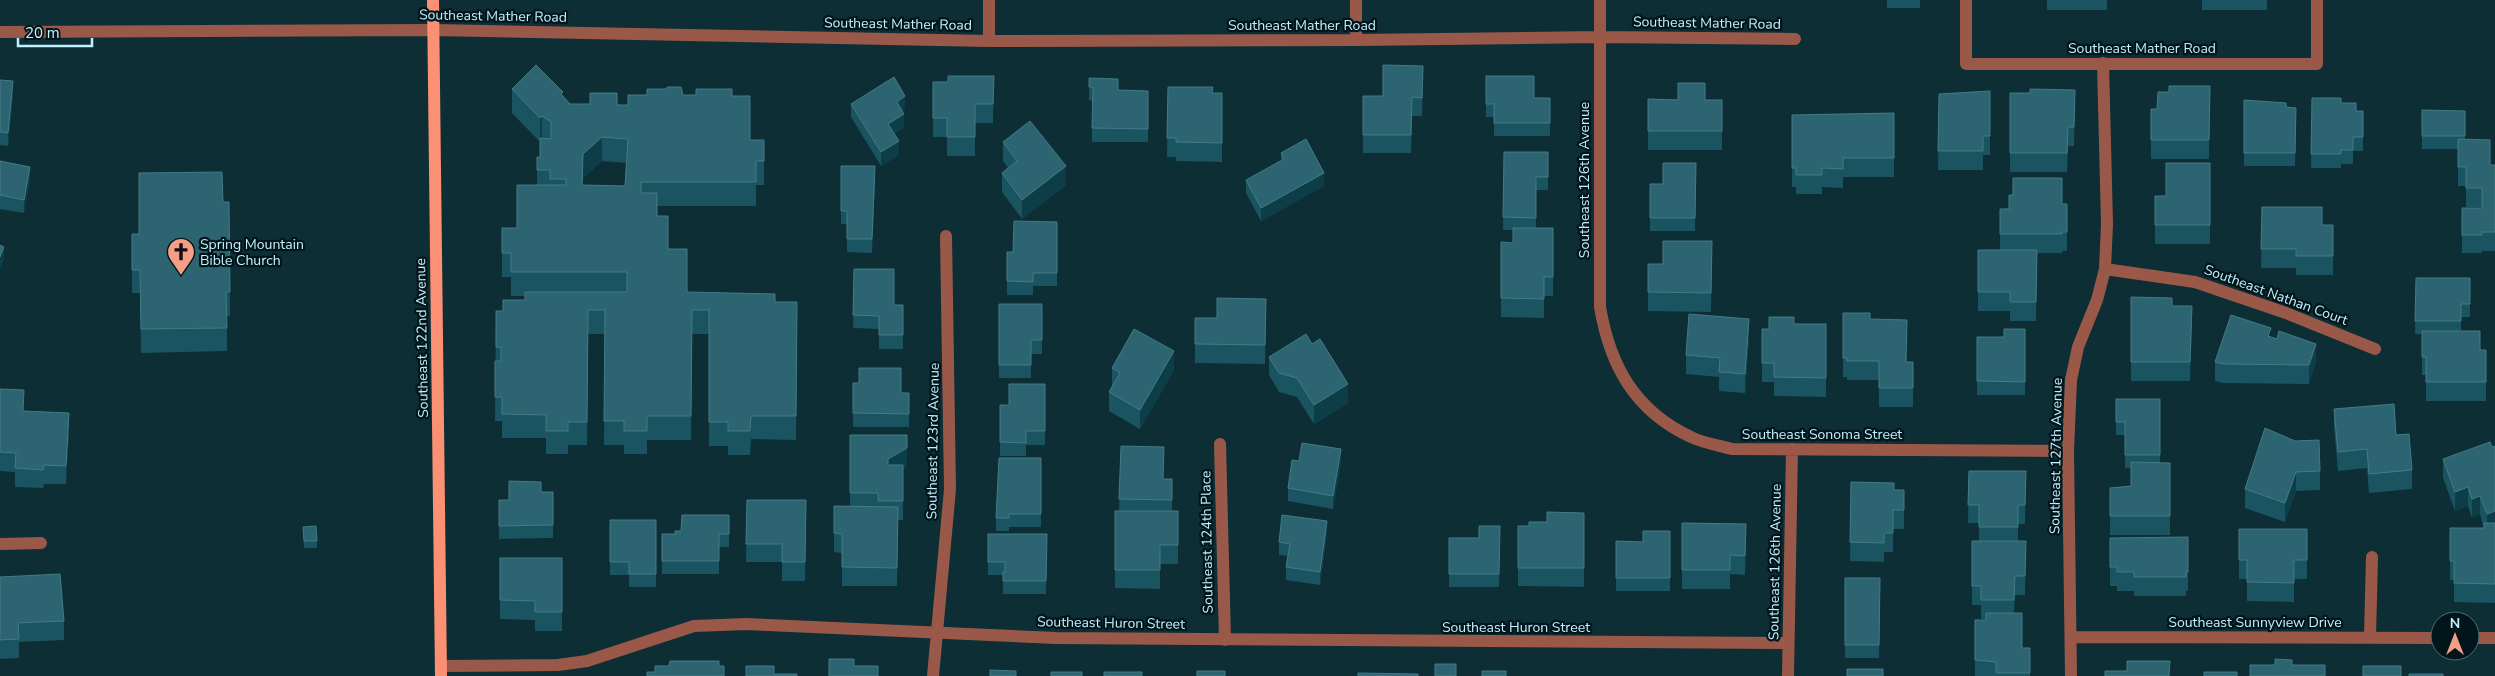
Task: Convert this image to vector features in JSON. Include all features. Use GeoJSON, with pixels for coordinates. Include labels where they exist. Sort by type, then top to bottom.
{"type":"FeatureCollection","features":[{"type":"Feature","properties":{"kind":"main road","name":"Southeast 122nd Avenue"},"geometry":{"type":"LineString","coordinates":[[433,0],[441,671]]}},
{"type":"Feature","properties":{"kind":"street"},"geometry":{"type":"LineString","coordinates":[[989,0],[989,41]]}},
{"type":"Feature","properties":{"kind":"street"},"geometry":{"type":"LineString","coordinates":[[1356,0],[1356,40]]}},
{"type":"Feature","properties":{"kind":"street","name":"Southeast 126th Avenue"},"geometry":{"type":"LineString","coordinates":[[1600,0],[1600,307],[1604,333],[1613,358]]}},
{"type":"Feature","properties":{"kind":"street","name":"Southeast Mather Road"},"geometry":{"type":"LineString","coordinates":[[1966,0],[1966,64],[2317,64],[2317,0]]}},
{"type":"Feature","properties":{"kind":"street","name":"Southeast Mather Road"},"geometry":{"type":"LineString","coordinates":[[0,32],[434,30],[989,41],[1599,37],[1795,39]]}},
{"type":"Feature","properties":{"kind":"street","name":"Southeast 127th Avenue"},"geometry":{"type":"LineString","coordinates":[[2071,676],[2068,451],[2070,380],[2078,347],[2097,300],[2105,269],[2107,224],[2103,63]]}},
{"type":"Feature","properties":{"kind":"street","name":"Southeast 123rd Avenue"},"geometry":{"type":"LineString","coordinates":[[933,676],[950,489],[946,236]]}},
{"type":"Feature","properties":{"kind":"street","name":"Southeast Nathan Court"},"geometry":{"type":"LineString","coordinates":[[2105,269],[2195,282],[2286,313],[2375,349]]}},
{"type":"Feature","properties":{"kind":"street","name":"Southeast Sonoma Street"},"geometry":{"type":"LineString","coordinates":[[1613,358],[1627,382],[1649,412],[1692,437],[1732,449],[2068,451]]}},
{"type":"Feature","properties":{"kind":"street","name":"Southeast 124th Place"},"geometry":{"type":"LineString","coordinates":[[1220,444],[1225,640]]}},
{"type":"Feature","properties":{"kind":"street","name":"Southeast 126th Avenue"},"geometry":{"type":"LineString","coordinates":[[1788,676],[1792,449]]}},
{"type":"Feature","properties":{"kind":"street"},"geometry":{"type":"LineString","coordinates":[[0,544],[41,543]]}},
{"type":"Feature","properties":{"kind":"street"},"geometry":{"type":"LineString","coordinates":[[2370,636],[2372,557]]}},
{"type":"Feature","properties":{"kind":"street","name":"Southeast Huron Street"},"geometry":{"type":"LineString","coordinates":[[441,671],[558,665],[587,661],[694,626],[746,624],[1056,638],[1788,643]]}},
{"type":"Feature","properties":{"kind":"street","name":"Southeast Sunnyview Drive"},"geometry":{"type":"LineString","coordinates":[[2071,637],[2370,636],[2430,638]]}},
{"type":"Feature","properties":{"kind":"street"},"geometry":{"type":"LineString","coordinates":[[2480,638],[2495,638]]}},
{"type":"Feature","properties":{"kind":"building"},"geometry":{"type":"Polygon","coordinates":[[[536,65],[563,92],[561,94],[570,104],[590,104],[590,93],[617,93],[617,105],[628,105],[628,95],[647,95],[647,89],[667,89],[667,87],[681,87],[683,95],[696,95],[696,89],[732,89],[732,96],[750,96],[750,140],[764,140],[764,161],[756,161],[756,182],[641,182],[641,193],[657,193],[657,216],[668,216],[668,249],[687,249],[687,292],[775,294],[775,302],[797,302],[796,416],[751,416],[750,431],[728,431],[728,422],[709,422],[709,310],[692,310],[691,416],[647,416],[647,431],[624,431],[624,421],[604,421],[605,310],[588,310],[587,422],[568,422],[568,431],[546,431],[546,415],[502,414],[502,397],[495,397],[495,361],[501,361],[501,347],[496,347],[496,311],[503,311],[503,300],[525,300],[525,292],[627,292],[627,272],[511,272],[511,253],[502,253],[502,228],[517,228],[517,185],[566,185],[566,179],[550,179],[550,170],[537,170],[537,157],[540,157],[540,138],[551,139],[551,122],[542,116],[540,118],[512,89],[536,65]],[[602,137],[583,154],[582,185],[625,186],[628,139],[602,137]]]}},
{"type":"Feature","properties":{"kind":"building"},"geometry":{"type":"Polygon","coordinates":[[[1383,65],[1423,66],[1422,98],[1412,97],[1411,135],[1363,135],[1363,96],[1383,96],[1383,65]]]}},
{"type":"Feature","properties":{"kind":"building"},"geometry":{"type":"Polygon","coordinates":[[[948,76],[994,76],[993,104],[975,104],[975,137],[947,137],[947,118],[933,118],[933,82],[948,82],[948,76]]]}},
{"type":"Feature","properties":{"kind":"building"},"geometry":{"type":"Polygon","coordinates":[[[1486,76],[1534,76],[1534,98],[1550,98],[1550,123],[1494,123],[1494,104],[1486,104],[1486,76]]]}},
{"type":"Feature","properties":{"kind":"building"},"geometry":{"type":"Polygon","coordinates":[[[894,77],[905,96],[897,102],[904,114],[888,124],[899,141],[881,152],[851,104],[894,77]]]}},
{"type":"Feature","properties":{"kind":"building"},"geometry":{"type":"Polygon","coordinates":[[[1089,78],[1118,79],[1118,90],[1148,91],[1148,129],[1092,128],[1093,87],[1089,87],[1089,78]]]}},
{"type":"Feature","properties":{"kind":"building"},"geometry":{"type":"Polygon","coordinates":[[[0,80],[13,81],[8,133],[0,132],[0,80]]]}},
{"type":"Feature","properties":{"kind":"building"},"geometry":{"type":"Polygon","coordinates":[[[1678,83],[1705,83],[1705,100],[1722,100],[1722,131],[1648,131],[1648,99],[1678,100],[1678,83]]]}},
{"type":"Feature","properties":{"kind":"building"},"geometry":{"type":"Polygon","coordinates":[[[2169,86],[2210,86],[2209,140],[2151,140],[2151,109],[2157,109],[2158,92],[2169,92],[2169,86]]]}},
{"type":"Feature","properties":{"kind":"building"},"geometry":{"type":"Polygon","coordinates":[[[1168,87],[1213,87],[1212,93],[1222,93],[1222,143],[1176,142],[1176,138],[1167,138],[1168,87]]]}},
{"type":"Feature","properties":{"kind":"building"},"geometry":{"type":"Polygon","coordinates":[[[2030,89],[2075,90],[2074,127],[2068,127],[2067,153],[2010,153],[2010,93],[2030,93],[2030,89]]]}},
{"type":"Feature","properties":{"kind":"building"},"geometry":{"type":"Polygon","coordinates":[[[1990,91],[1990,136],[1983,136],[1983,151],[1938,151],[1939,94],[1990,91]]]}},
{"type":"Feature","properties":{"kind":"building"},"geometry":{"type":"Polygon","coordinates":[[[2312,98],[2341,98],[2341,103],[2356,103],[2356,111],[2363,111],[2363,137],[2353,137],[2353,150],[2341,150],[2341,154],[2311,154],[2312,98]]]}},
{"type":"Feature","properties":{"kind":"building"},"geometry":{"type":"Polygon","coordinates":[[[2244,100],[2286,103],[2286,107],[2296,108],[2295,153],[2244,153],[2244,100]]]}},
{"type":"Feature","properties":{"kind":"building"},"geometry":{"type":"Polygon","coordinates":[[[2422,110],[2465,111],[2465,136],[2422,136],[2422,110]]]}},
{"type":"Feature","properties":{"kind":"building"},"geometry":{"type":"Polygon","coordinates":[[[1894,113],[1894,158],[1843,158],[1843,169],[1822,168],[1822,175],[1796,175],[1796,168],[1792,168],[1792,115],[1894,113]]]}},
{"type":"Feature","properties":{"kind":"building"},"geometry":{"type":"Polygon","coordinates":[[[1030,121],[1066,166],[1022,200],[1002,173],[1017,161],[1003,142],[1030,121]]]}},
{"type":"Feature","properties":{"kind":"building"},"geometry":{"type":"Polygon","coordinates":[[[1306,139],[1324,173],[1261,208],[1246,180],[1284,159],[1281,153],[1306,139]]]}},
{"type":"Feature","properties":{"kind":"building"},"geometry":{"type":"Polygon","coordinates":[[[2458,139],[2490,140],[2490,165],[2495,165],[2495,232],[2482,232],[2482,235],[2462,235],[2462,208],[2482,208],[2482,188],[2466,188],[2466,167],[2458,167],[2458,139]]]}},
{"type":"Feature","properties":{"kind":"building"},"geometry":{"type":"Polygon","coordinates":[[[1504,152],[1548,152],[1548,177],[1536,177],[1536,218],[1503,217],[1504,152]]]}},
{"type":"Feature","properties":{"kind":"building"},"geometry":{"type":"Polygon","coordinates":[[[0,161],[30,167],[24,200],[0,195],[0,161]]]}},
{"type":"Feature","properties":{"kind":"building"},"geometry":{"type":"Polygon","coordinates":[[[1663,163],[1696,163],[1695,218],[1650,218],[1650,184],[1663,184],[1663,163]]]}},
{"type":"Feature","properties":{"kind":"building"},"geometry":{"type":"Polygon","coordinates":[[[2166,163],[2210,163],[2210,225],[2155,225],[2155,196],[2166,196],[2166,163]]]}},
{"type":"Feature","properties":{"kind":"building"},"geometry":{"type":"Polygon","coordinates":[[[841,166],[875,166],[872,239],[847,239],[847,211],[841,211],[841,166]]]}},
{"type":"Feature","properties":{"kind":"building","name":"Spring Mountain Bible Church"},"geometry":{"type":"Polygon","coordinates":[[[222,172],[223,202],[229,202],[230,292],[226,292],[227,328],[141,329],[140,270],[132,270],[132,234],[139,234],[139,173],[222,172]]]}},
{"type":"Feature","properties":{"kind":"building"},"geometry":{"type":"Polygon","coordinates":[[[2013,178],[2062,178],[2062,204],[2067,204],[2067,232],[2062,232],[2062,234],[2000,234],[2000,209],[2009,209],[2009,195],[2013,195],[2013,178]]]}},
{"type":"Feature","properties":{"kind":"building"},"geometry":{"type":"Polygon","coordinates":[[[2262,207],[2322,207],[2322,225],[2333,225],[2333,256],[2296,256],[2296,249],[2261,249],[2262,207]]]}},
{"type":"Feature","properties":{"kind":"building"},"geometry":{"type":"Polygon","coordinates":[[[1014,221],[1057,222],[1057,273],[1033,273],[1033,282],[1007,281],[1007,252],[1013,252],[1014,221]]]}},
{"type":"Feature","properties":{"kind":"building"},"geometry":{"type":"Polygon","coordinates":[[[1513,228],[1553,228],[1553,277],[1544,277],[1544,299],[1501,298],[1501,242],[1513,243],[1513,228]]]}},
{"type":"Feature","properties":{"kind":"building"},"geometry":{"type":"Polygon","coordinates":[[[1663,241],[1712,241],[1711,293],[1648,292],[1648,264],[1663,264],[1663,241]]]}},
{"type":"Feature","properties":{"kind":"building"},"geometry":{"type":"Polygon","coordinates":[[[0,245],[4,247],[0,257],[0,245]]]}},
{"type":"Feature","properties":{"kind":"building"},"geometry":{"type":"Polygon","coordinates":[[[1978,250],[2037,250],[2036,302],[2010,302],[2010,292],[1978,292],[1978,250]]]}},
{"type":"Feature","properties":{"kind":"building"},"geometry":{"type":"Polygon","coordinates":[[[854,269],[894,269],[894,305],[903,305],[903,335],[879,335],[879,316],[853,315],[854,269]]]}},
{"type":"Feature","properties":{"kind":"building"},"geometry":{"type":"Polygon","coordinates":[[[2416,278],[2470,278],[2470,304],[2461,304],[2461,321],[2415,321],[2416,278]]]}},
{"type":"Feature","properties":{"kind":"building"},"geometry":{"type":"Polygon","coordinates":[[[2131,297],[2172,298],[2172,306],[2192,306],[2190,362],[2131,362],[2131,297]]]}},
{"type":"Feature","properties":{"kind":"building"},"geometry":{"type":"Polygon","coordinates":[[[1217,298],[1266,299],[1265,345],[1195,344],[1195,318],[1217,318],[1217,298]]]}},
{"type":"Feature","properties":{"kind":"building"},"geometry":{"type":"Polygon","coordinates":[[[999,304],[1042,304],[1042,340],[1031,340],[1031,365],[999,365],[999,304]]]}},
{"type":"Feature","properties":{"kind":"building"},"geometry":{"type":"Polygon","coordinates":[[[1843,313],[1870,313],[1870,319],[1907,320],[1906,362],[1913,362],[1913,388],[1879,388],[1879,361],[1847,361],[1847,358],[1843,358],[1843,313]]]}},
{"type":"Feature","properties":{"kind":"building"},"geometry":{"type":"Polygon","coordinates":[[[1689,314],[1749,319],[1745,374],[1719,372],[1720,358],[1686,355],[1689,314]]]}},
{"type":"Feature","properties":{"kind":"building"},"geometry":{"type":"Polygon","coordinates":[[[2231,315],[2271,328],[2268,336],[2277,339],[2279,331],[2316,344],[2309,365],[2223,364],[2215,362],[2231,315]]]}},
{"type":"Feature","properties":{"kind":"building"},"geometry":{"type":"Polygon","coordinates":[[[1769,317],[1794,317],[1794,324],[1826,324],[1826,378],[1774,377],[1774,363],[1762,363],[1762,329],[1769,329],[1769,317]]]}},
{"type":"Feature","properties":{"kind":"building"},"geometry":{"type":"Polygon","coordinates":[[[1134,329],[1174,351],[1140,410],[1109,392],[1120,373],[1112,368],[1134,329]]]}},
{"type":"Feature","properties":{"kind":"building"},"geometry":{"type":"Polygon","coordinates":[[[2004,329],[2025,329],[2025,382],[1977,381],[1977,337],[2004,337],[2004,329]]]}},
{"type":"Feature","properties":{"kind":"building"},"geometry":{"type":"Polygon","coordinates":[[[2422,331],[2480,331],[2480,350],[2486,350],[2486,382],[2426,382],[2426,357],[2422,357],[2422,331]]]}},
{"type":"Feature","properties":{"kind":"building"},"geometry":{"type":"Polygon","coordinates":[[[1306,334],[1312,344],[1320,339],[1348,384],[1314,405],[1297,378],[1279,373],[1269,357],[1306,334]]]}},
{"type":"Feature","properties":{"kind":"building"},"geometry":{"type":"Polygon","coordinates":[[[859,368],[901,368],[901,393],[909,393],[909,414],[853,413],[853,383],[859,383],[859,368]]]}},
{"type":"Feature","properties":{"kind":"building"},"geometry":{"type":"Polygon","coordinates":[[[1009,384],[1045,384],[1045,431],[1026,431],[1026,443],[1000,442],[1000,405],[1009,405],[1009,384]]]}},
{"type":"Feature","properties":{"kind":"building"},"geometry":{"type":"Polygon","coordinates":[[[0,389],[24,390],[23,411],[69,413],[66,466],[44,465],[43,470],[15,468],[16,453],[0,452],[0,389]]]}},
{"type":"Feature","properties":{"kind":"building"},"geometry":{"type":"Polygon","coordinates":[[[2116,399],[2160,399],[2160,455],[2125,455],[2125,422],[2116,422],[2116,399]]]}},
{"type":"Feature","properties":{"kind":"building"},"geometry":{"type":"Polygon","coordinates":[[[2394,404],[2396,435],[2409,434],[2412,470],[2369,474],[2367,449],[2338,452],[2334,409],[2394,404]]]}},
{"type":"Feature","properties":{"kind":"building"},"geometry":{"type":"Polygon","coordinates":[[[2265,428],[2295,441],[2319,440],[2320,471],[2296,472],[2285,503],[2245,489],[2265,428]]]}},
{"type":"Feature","properties":{"kind":"building"},"geometry":{"type":"Polygon","coordinates":[[[850,435],[907,435],[907,448],[888,459],[888,465],[903,465],[903,501],[878,501],[878,493],[850,493],[850,435]]]}},
{"type":"Feature","properties":{"kind":"building"},"geometry":{"type":"Polygon","coordinates":[[[2490,442],[2492,447],[2495,446],[2495,511],[2487,514],[2480,496],[2472,499],[2468,487],[2455,492],[2443,459],[2490,442]]]}},
{"type":"Feature","properties":{"kind":"building"},"geometry":{"type":"Polygon","coordinates":[[[1302,443],[1341,449],[1333,496],[1288,488],[1292,460],[1299,461],[1302,443]]]}},
{"type":"Feature","properties":{"kind":"building"},"geometry":{"type":"Polygon","coordinates":[[[1121,446],[1164,447],[1163,479],[1172,479],[1172,500],[1119,499],[1121,446]]]}},
{"type":"Feature","properties":{"kind":"building"},"geometry":{"type":"Polygon","coordinates":[[[999,458],[1041,458],[1041,514],[1009,514],[1009,518],[996,518],[999,458]]]}},
{"type":"Feature","properties":{"kind":"building"},"geometry":{"type":"Polygon","coordinates":[[[2131,462],[2170,463],[2170,516],[2110,516],[2110,488],[2131,486],[2131,462]]]}},
{"type":"Feature","properties":{"kind":"building"},"geometry":{"type":"Polygon","coordinates":[[[1969,471],[2026,471],[2025,505],[2018,505],[2018,527],[1979,527],[1979,505],[1968,505],[1969,471]]]}},
{"type":"Feature","properties":{"kind":"building"},"geometry":{"type":"Polygon","coordinates":[[[509,481],[541,482],[541,492],[553,492],[553,525],[499,526],[499,500],[509,500],[509,481]]]}},
{"type":"Feature","properties":{"kind":"building"},"geometry":{"type":"Polygon","coordinates":[[[1851,482],[1894,483],[1894,490],[1904,490],[1904,510],[1893,510],[1893,533],[1884,533],[1884,543],[1850,542],[1851,482]]]}},
{"type":"Feature","properties":{"kind":"building"},"geometry":{"type":"Polygon","coordinates":[[[747,500],[806,500],[805,562],[782,562],[782,544],[746,544],[747,500]]]}},
{"type":"Feature","properties":{"kind":"building"},"geometry":{"type":"Polygon","coordinates":[[[834,506],[898,507],[897,568],[842,567],[842,534],[834,533],[834,506]]]}},
{"type":"Feature","properties":{"kind":"building"},"geometry":{"type":"Polygon","coordinates":[[[1115,511],[1178,511],[1178,545],[1160,545],[1160,570],[1115,570],[1115,511]]]}},
{"type":"Feature","properties":{"kind":"building"},"geometry":{"type":"Polygon","coordinates":[[[1547,512],[1584,513],[1584,568],[1518,568],[1518,526],[1529,526],[1529,522],[1547,522],[1547,512]]]}},
{"type":"Feature","properties":{"kind":"building"},"geometry":{"type":"Polygon","coordinates":[[[682,515],[729,515],[729,534],[719,534],[719,561],[662,561],[662,534],[675,534],[675,531],[681,531],[682,515]]]}},
{"type":"Feature","properties":{"kind":"building"},"geometry":{"type":"Polygon","coordinates":[[[1282,515],[1327,521],[1320,572],[1286,567],[1290,544],[1279,542],[1282,515]]]}},
{"type":"Feature","properties":{"kind":"building"},"geometry":{"type":"Polygon","coordinates":[[[610,520],[656,520],[656,574],[629,574],[629,562],[610,562],[610,520]]]}},
{"type":"Feature","properties":{"kind":"building"},"geometry":{"type":"Polygon","coordinates":[[[1682,523],[1746,524],[1745,556],[1730,555],[1730,570],[1682,570],[1682,523]]]}},
{"type":"Feature","properties":{"kind":"building"},"geometry":{"type":"Polygon","coordinates":[[[2484,523],[2495,523],[2495,584],[2454,583],[2454,561],[2450,561],[2450,528],[2484,528],[2484,523]]]}},
{"type":"Feature","properties":{"kind":"building"},"geometry":{"type":"Polygon","coordinates":[[[316,526],[317,541],[304,541],[303,527],[316,526]]]}},
{"type":"Feature","properties":{"kind":"building"},"geometry":{"type":"Polygon","coordinates":[[[1479,526],[1500,526],[1499,574],[1449,574],[1449,538],[1479,538],[1479,526]]]}},
{"type":"Feature","properties":{"kind":"building"},"geometry":{"type":"Polygon","coordinates":[[[2239,529],[2307,529],[2307,560],[2294,560],[2294,583],[2247,582],[2247,560],[2239,560],[2239,529]]]}},
{"type":"Feature","properties":{"kind":"building"},"geometry":{"type":"Polygon","coordinates":[[[1643,531],[1670,531],[1670,578],[1616,578],[1616,541],[1643,542],[1643,531]]]}},
{"type":"Feature","properties":{"kind":"building"},"geometry":{"type":"Polygon","coordinates":[[[988,534],[1047,534],[1046,581],[1003,581],[1005,562],[988,562],[988,534]]]}},
{"type":"Feature","properties":{"kind":"building"},"geometry":{"type":"Polygon","coordinates":[[[2188,537],[2188,572],[2186,572],[2186,577],[2134,577],[2134,572],[2117,572],[2117,567],[2110,567],[2110,538],[2188,537]]]}},
{"type":"Feature","properties":{"kind":"building"},"geometry":{"type":"Polygon","coordinates":[[[1972,541],[2026,541],[2025,576],[2015,576],[2014,600],[1981,600],[1981,586],[1972,586],[1972,541]]]}},
{"type":"Feature","properties":{"kind":"building"},"geometry":{"type":"Polygon","coordinates":[[[500,558],[562,558],[562,612],[535,612],[535,601],[500,600],[500,558]]]}},
{"type":"Feature","properties":{"kind":"building"},"geometry":{"type":"Polygon","coordinates":[[[60,574],[64,621],[18,623],[19,639],[0,640],[0,577],[60,574]]]}},
{"type":"Feature","properties":{"kind":"building"},"geometry":{"type":"Polygon","coordinates":[[[1845,578],[1880,578],[1879,645],[1845,645],[1845,578]]]}},
{"type":"Feature","properties":{"kind":"building"},"geometry":{"type":"Polygon","coordinates":[[[1986,613],[2022,613],[2022,648],[2030,648],[2030,673],[1996,673],[1996,662],[1975,660],[1975,620],[1986,620],[1986,613]]]}},
{"type":"Feature","properties":{"kind":"building"},"geometry":{"type":"Polygon","coordinates":[[[829,659],[854,659],[854,666],[878,666],[878,676],[829,676],[829,659]]]}},
{"type":"Feature","properties":{"kind":"building"},"geometry":{"type":"Polygon","coordinates":[[[2275,659],[2292,660],[2292,665],[2325,665],[2325,676],[2250,676],[2250,665],[2275,665],[2275,659]]]}},
{"type":"Feature","properties":{"kind":"building"},"geometry":{"type":"Polygon","coordinates":[[[670,661],[719,661],[719,666],[724,666],[724,676],[647,676],[647,672],[655,672],[655,666],[669,666],[670,661]]]}},
{"type":"Feature","properties":{"kind":"building"},"geometry":{"type":"Polygon","coordinates":[[[2127,661],[2170,661],[2169,676],[2105,676],[2105,671],[2127,671],[2127,661]]]}},
{"type":"Feature","properties":{"kind":"building"},"geometry":{"type":"Polygon","coordinates":[[[1435,664],[1456,664],[1456,676],[1435,676],[1435,664]]]}},
{"type":"Feature","properties":{"kind":"building"},"geometry":{"type":"Polygon","coordinates":[[[746,666],[774,666],[774,676],[746,676],[746,666]]]}},
{"type":"Feature","properties":{"kind":"building"},"geometry":{"type":"Polygon","coordinates":[[[2363,666],[2401,666],[2401,676],[2363,676],[2363,666]]]}},
{"type":"Feature","properties":{"kind":"building"},"geometry":{"type":"Polygon","coordinates":[[[1847,669],[1883,669],[1883,676],[1847,676],[1847,669]]]}},
{"type":"Feature","properties":{"kind":"building"},"geometry":{"type":"Polygon","coordinates":[[[990,670],[1016,671],[1016,676],[990,676],[990,670]]]}},
{"type":"Feature","properties":{"kind":"building"},"geometry":{"type":"Polygon","coordinates":[[[1197,671],[1225,671],[1225,676],[1197,676],[1197,671]]]}},
{"type":"Feature","properties":{"kind":"building"},"geometry":{"type":"Polygon","coordinates":[[[1482,671],[1506,671],[1506,676],[1482,676],[1482,671]]]}},
{"type":"Feature","properties":{"kind":"building"},"geometry":{"type":"Polygon","coordinates":[[[1051,672],[1082,672],[1082,676],[1051,676],[1051,672]]]}},
{"type":"Feature","properties":{"kind":"building"},"geometry":{"type":"Polygon","coordinates":[[[1104,672],[1142,672],[1142,676],[1104,676],[1104,672]]]}},
{"type":"Feature","properties":{"kind":"building"},"geometry":{"type":"Polygon","coordinates":[[[2204,672],[2237,672],[2237,676],[2204,676],[2204,672]]]}},
{"type":"Feature","properties":{"kind":"building"},"geometry":{"type":"Polygon","coordinates":[[[1358,673],[1418,674],[1418,676],[1358,676],[1358,673]]]}},
{"type":"Feature","properties":{"kind":"building"},"geometry":{"type":"Polygon","coordinates":[[[775,674],[797,674],[797,676],[775,676],[775,674]]]}},
{"type":"Feature","properties":{"kind":"building"},"geometry":{"type":"Polygon","coordinates":[[[2409,674],[2443,674],[2443,676],[2409,676],[2409,674]]]}},
{"type":"Feature","properties":{"kind":"place","name":"Spring Mountain Bible Church"},"geometry":{"type":"Point","coordinates":[181,276]}}]}
